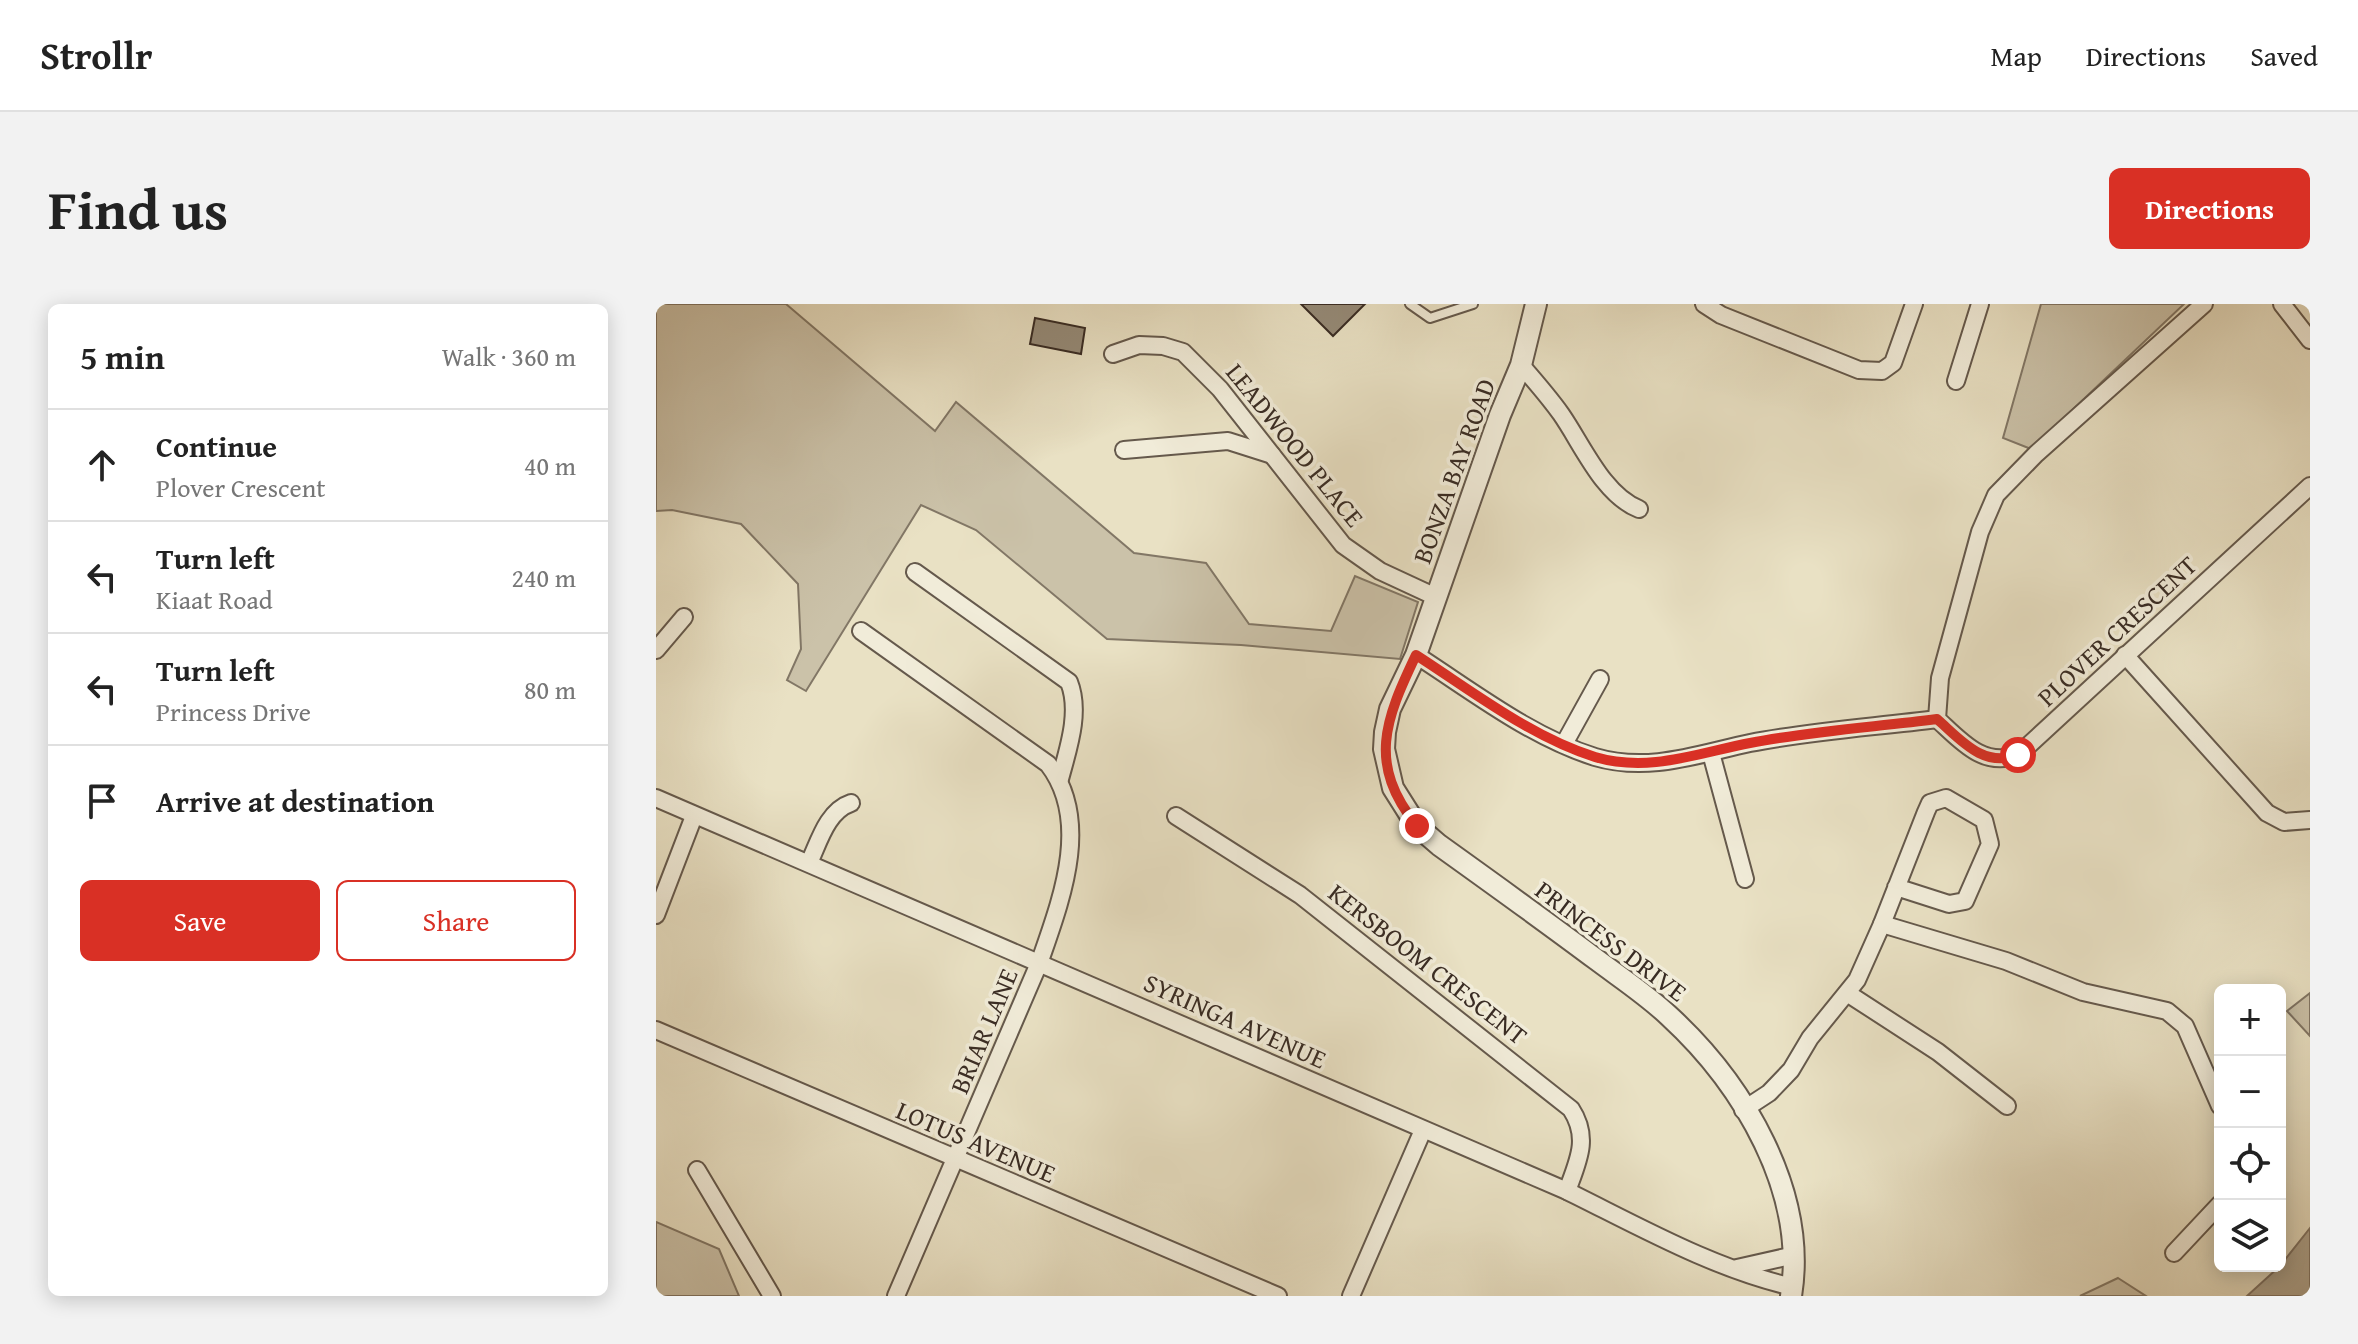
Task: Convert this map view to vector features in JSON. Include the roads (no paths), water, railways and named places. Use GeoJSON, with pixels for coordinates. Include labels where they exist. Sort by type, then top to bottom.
{"type":"FeatureCollection","features":[{"type":"Feature","properties":{"kind":"street"},"geometry":{"type":"LineString","coordinates":[[1704,304],[1721,315],[1874,373],[1893,363],[1914,304]]}},
{"type":"Feature","properties":{"kind":"street"},"geometry":{"type":"LineString","coordinates":[[1956,381],[1980,304]]}},
{"type":"Feature","properties":{"kind":"street"},"geometry":{"type":"LineString","coordinates":[[1416,655],[1508,714],[1564,744],[1594,756],[1634,763],[1669,762],[1751,743],[1937,719],[1940,678],[1980,532],[1996,495],[2036,454],[2204,304]]}},
{"type":"Feature","properties":{"kind":"street"},"geometry":{"type":"LineString","coordinates":[[2282,304],[2310,340]]}},
{"type":"Feature","properties":{"kind":"street","name":"BONZA BAY ROAD"},"geometry":{"type":"LineString","coordinates":[[1416,655],[1500,415],[1521,365],[1532,306]]}},
{"type":"Feature","properties":{"kind":"street","name":"LEADWOOD PLACE"},"geometry":{"type":"LineString","coordinates":[[1113,354],[1139,345],[1163,346],[1183,352],[1199,365],[1274,455],[1343,545],[1380,571],[1436,597]]}},
{"type":"Feature","properties":{"kind":"street"},"geometry":{"type":"LineString","coordinates":[[1521,365],[1549,397],[1613,491],[1627,504],[1639,509]]}},
{"type":"Feature","properties":{"kind":"street"},"geometry":{"type":"LineString","coordinates":[[1124,450],[1228,441],[1274,455]]}},
{"type":"Feature","properties":{"kind":"street","name":"PLOVER CRESCENT"},"geometry":{"type":"LineString","coordinates":[[1937,719],[1983,756],[2005,760],[2018,755],[2310,486]]}},
{"type":"Feature","properties":{"kind":"street"},"geometry":{"type":"LineString","coordinates":[[915,572],[1069,682],[1073,699],[1072,731],[1060,779]]}},
{"type":"Feature","properties":{"kind":"street"},"geometry":{"type":"LineString","coordinates":[[656,650],[684,617]]}},
{"type":"Feature","properties":{"kind":"street"},"geometry":{"type":"LineString","coordinates":[[861,631],[1026,746],[1060,779]]}},
{"type":"Feature","properties":{"kind":"street","name":"PRINCESS DRIVE"},"geometry":{"type":"LineString","coordinates":[[1416,655],[1390,709],[1385,732],[1387,765],[1393,788],[1405,811],[1439,845],[1669,1015],[1703,1052],[1763,1142],[1782,1185],[1792,1220],[1795,1255],[1792,1292]]}},
{"type":"Feature","properties":{"kind":"street"},"geometry":{"type":"LineString","coordinates":[[2125,655],[2267,813],[2284,822],[2310,820]]}},
{"type":"Feature","properties":{"kind":"street"},"geometry":{"type":"LineString","coordinates":[[1564,744],[1600,679]]}},
{"type":"Feature","properties":{"kind":"street"},"geometry":{"type":"LineString","coordinates":[[1711,753],[1745,879]]}},
{"type":"Feature","properties":{"kind":"street","name":"BRIAR LANE"},"geometry":{"type":"LineString","coordinates":[[896,1296],[1040,961],[1058,910],[1068,864],[1071,826],[1066,792],[1060,779]]}},
{"type":"Feature","properties":{"kind":"street","name":"SYRINGA AVENUE"},"geometry":{"type":"LineString","coordinates":[[656,798],[1040,961],[1567,1191],[1691,1252],[1792,1292]]}},
{"type":"Feature","properties":{"kind":"street"},"geometry":{"type":"LineString","coordinates":[[1743,1110],[1783,1080],[1810,1038],[1847,993],[1882,924],[1896,887],[1934,799],[1946,798],[1984,820],[1990,844],[1965,901],[1949,904],[1896,887]]}},
{"type":"Feature","properties":{"kind":"street"},"geometry":{"type":"LineString","coordinates":[[809,863],[829,821],[842,806],[851,803]]}},
{"type":"Feature","properties":{"kind":"street"},"geometry":{"type":"LineString","coordinates":[[656,915],[694,816]]}},
{"type":"Feature","properties":{"kind":"street","name":"KERSBOOM CRESCENT"},"geometry":{"type":"LineString","coordinates":[[1176,816],[1300,895],[1571,1109],[1581,1124],[1583,1141],[1567,1191]]}},
{"type":"Feature","properties":{"kind":"street"},"geometry":{"type":"LineString","coordinates":[[1882,924],[2006,961],[2083,992],[2167,1011],[2185,1026],[2214,1092]]}},
{"type":"Feature","properties":{"kind":"street"},"geometry":{"type":"LineString","coordinates":[[1847,993],[1938,1052],[2007,1106]]}},
{"type":"Feature","properties":{"kind":"street","name":"LOTUS AVENUE"},"geometry":{"type":"LineString","coordinates":[[656,1030],[1278,1296]]}},
{"type":"Feature","properties":{"kind":"street"},"geometry":{"type":"LineString","coordinates":[[1351,1296],[1423,1130]]}},
{"type":"Feature","properties":{"kind":"street"},"geometry":{"type":"LineString","coordinates":[[697,1170],[772,1296]]}},
{"type":"Feature","properties":{"kind":"street"},"geometry":{"type":"LineString","coordinates":[[2174,1253],[2214,1210]]}},
{"type":"Feature","properties":{"kind":"street"},"geometry":{"type":"LineString","coordinates":[[1737,1268],[1795,1255]]}},
{"type":"Feature","properties":{"kind":"lane"},"geometry":{"type":"LineString","coordinates":[[1410,304],[1430,318],[1473,304]]}}]}
